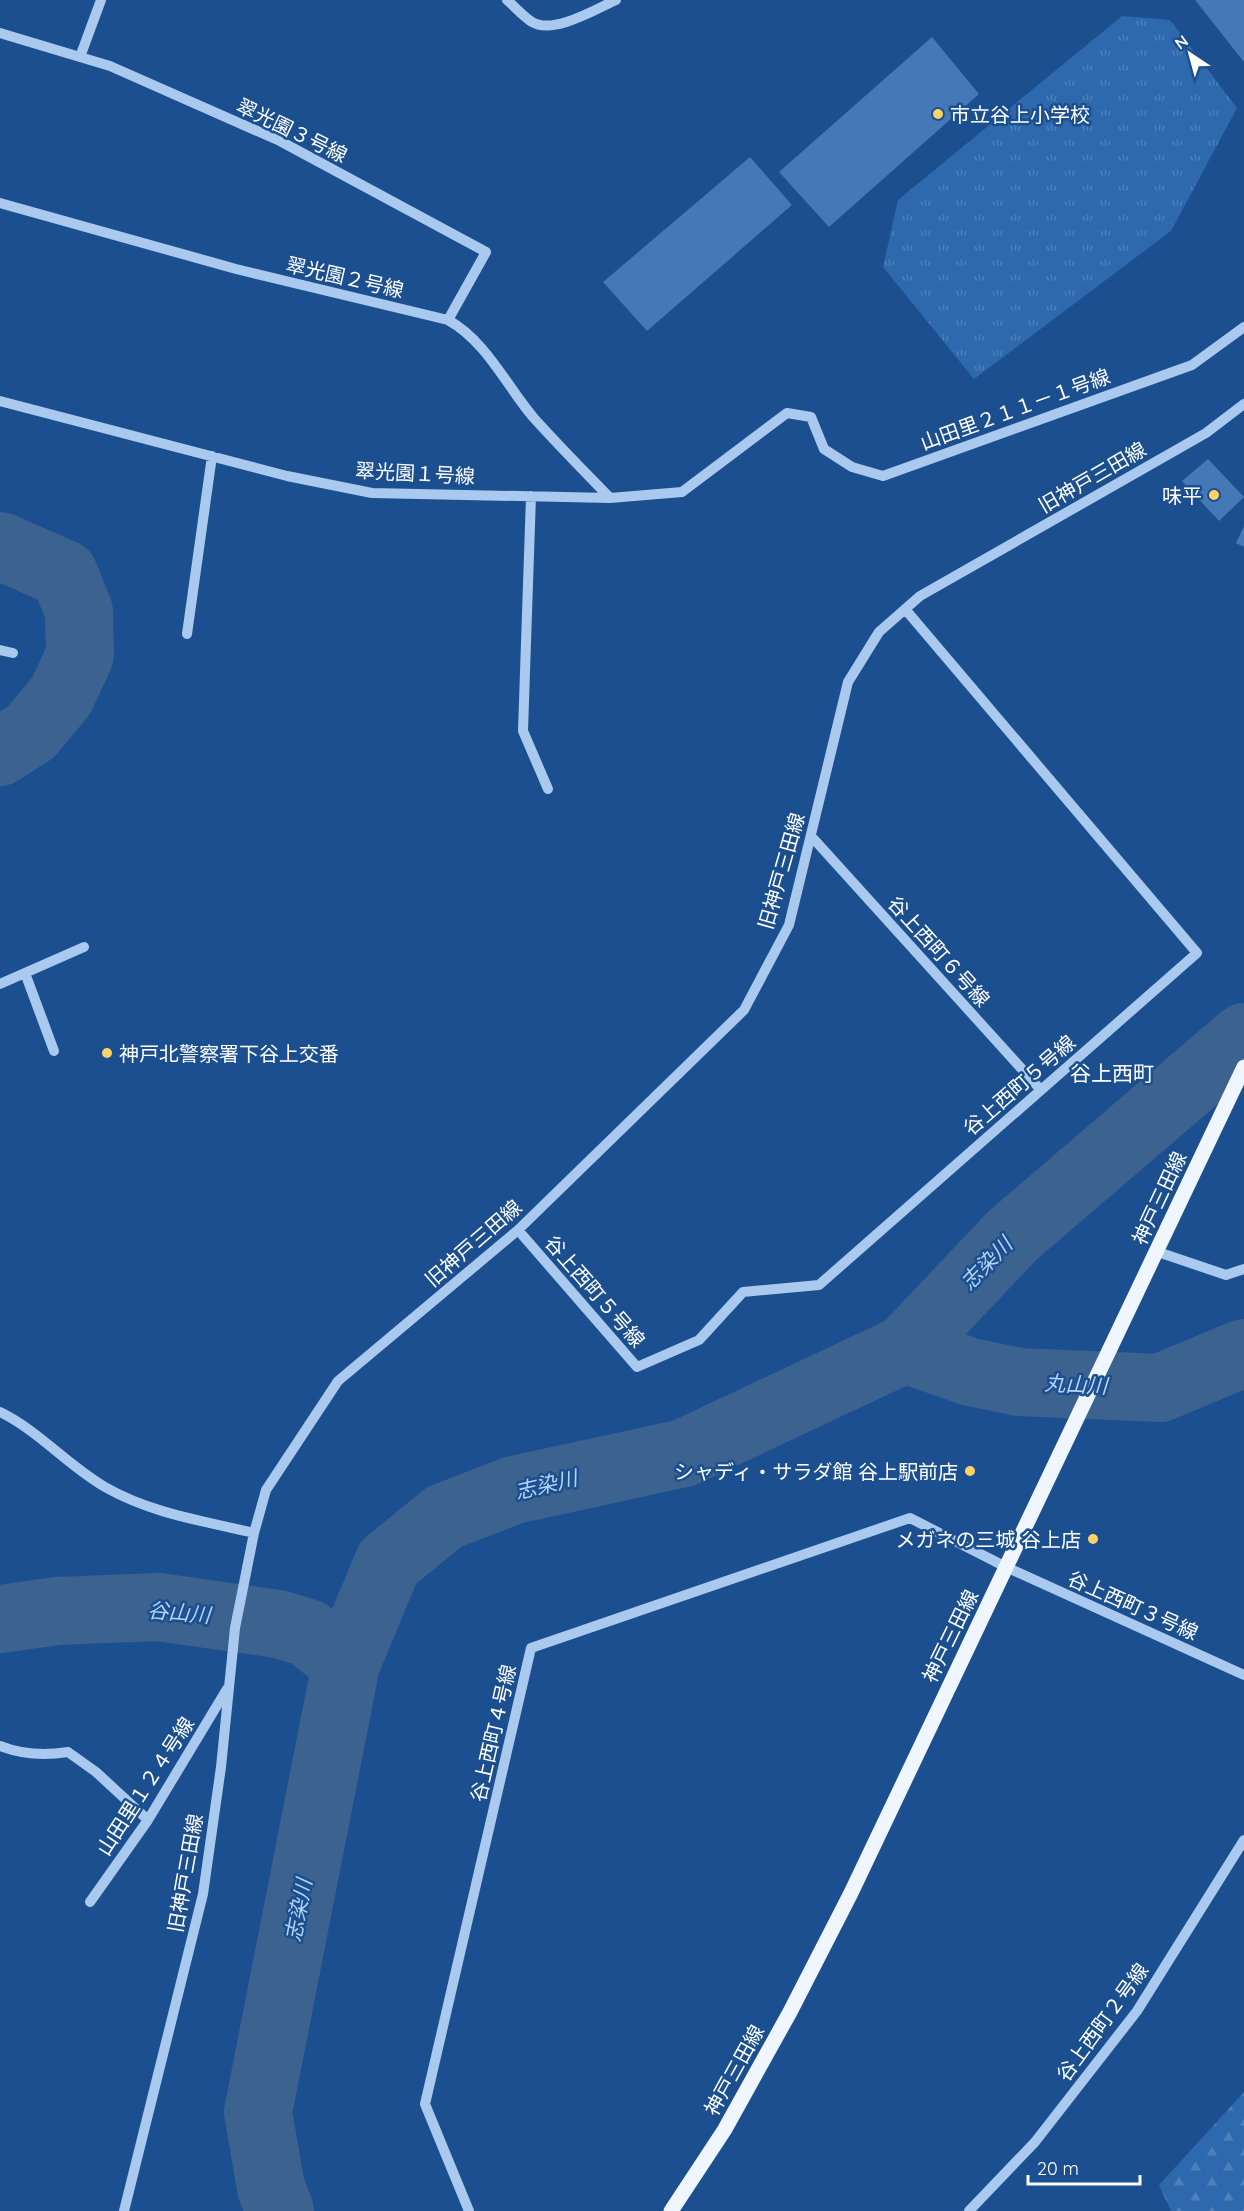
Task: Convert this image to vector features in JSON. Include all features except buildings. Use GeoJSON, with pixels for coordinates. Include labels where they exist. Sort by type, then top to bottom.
{"type":"FeatureCollection","features":[{"type":"Feature","properties":{"kind":"main road","name":"神戸三田線"},"geometry":{"type":"LineString","coordinates":[[671,2211],[725,2129],[790,2012],[851,1893],[1158,1252],[1244,1067]]}},
{"type":"Feature","properties":{"kind":"street"},"geometry":{"type":"LineString","coordinates":[[81,57],[101,0]]}},
{"type":"Feature","properties":{"kind":"street"},"geometry":{"type":"LineString","coordinates":[[507,0],[533,23],[552,25],[580,17],[616,0]]}},
{"type":"Feature","properties":{"kind":"street","name":"翠光園３号線"},"geometry":{"type":"LineString","coordinates":[[0,33],[110,66],[280,141],[486,252],[448,320]]}},
{"type":"Feature","properties":{"kind":"street","name":"翠光園２号線"},"geometry":{"type":"LineString","coordinates":[[0,203],[236,269],[448,320],[462,328],[493,362],[532,416],[610,498]]}},
{"type":"Feature","properties":{"kind":"street","name":"山田里２１１－１号線"},"geometry":{"type":"LineString","coordinates":[[812,417],[824,449],[852,467],[883,476],[1191,364],[1244,327]]}},
{"type":"Feature","properties":{"kind":"street","name":"翠光園１号線"},"geometry":{"type":"LineString","coordinates":[[0,401],[212,456],[372,493],[610,498],[682,492],[787,414],[812,417]]}},
{"type":"Feature","properties":{"kind":"street","name":"旧神戸三田線"},"geometry":{"type":"LineString","coordinates":[[124,2211],[203,1894],[221,1767],[235,1628],[254,1534],[266,1490],[338,1381],[518,1230],[744,1010],[789,925],[848,682],[879,632],[920,596],[1206,433],[1244,404]]}},
{"type":"Feature","properties":{"kind":"street"},"geometry":{"type":"LineString","coordinates":[[187,634],[212,456]]}},
{"type":"Feature","properties":{"kind":"street"},"geometry":{"type":"LineString","coordinates":[[531,496],[523,731],[548,789]]}},
{"type":"Feature","properties":{"kind":"street","name":"谷上西町５号線"},"geometry":{"type":"LineString","coordinates":[[518,1230],[637,1367],[699,1340],[743,1293],[819,1285],[1197,953],[905,609]]}},
{"type":"Feature","properties":{"kind":"street"},"geometry":{"type":"LineString","coordinates":[[0,650],[13,653]]}},
{"type":"Feature","properties":{"kind":"street","name":"谷上西町６号線"},"geometry":{"type":"LineString","coordinates":[[811,836],[1040,1089]]}},
{"type":"Feature","properties":{"kind":"street"},"geometry":{"type":"LineString","coordinates":[[0,984],[84,947]]}},
{"type":"Feature","properties":{"kind":"street"},"geometry":{"type":"LineString","coordinates":[[25,974],[54,1051]]}},
{"type":"Feature","properties":{"kind":"street"},"geometry":{"type":"LineString","coordinates":[[1158,1252],[1226,1275],[1244,1269]]}},
{"type":"Feature","properties":{"kind":"street"},"geometry":{"type":"LineString","coordinates":[[0,1412],[23,1423],[104,1486],[147,1508],[254,1534]]}},
{"type":"Feature","properties":{"kind":"street","name":"谷上西町４号線"},"geometry":{"type":"LineString","coordinates":[[469,2211],[425,2104],[531,1648],[910,1518],[1006,1567]]}},
{"type":"Feature","properties":{"kind":"street","name":"谷上西町３号線"},"geometry":{"type":"LineString","coordinates":[[1006,1567],[1244,1675]]}},
{"type":"Feature","properties":{"kind":"street","name":"山田里１２４号線"},"geometry":{"type":"LineString","coordinates":[[90,1902],[148,1820],[229,1687]]}},
{"type":"Feature","properties":{"kind":"street"},"geometry":{"type":"LineString","coordinates":[[0,1746],[17,1752],[50,1755],[68,1752],[96,1772],[148,1820]]}},
{"type":"Feature","properties":{"kind":"street","name":"谷上西町２号線"},"geometry":{"type":"LineString","coordinates":[[969,2211],[1035,2142],[1137,2010],[1244,1840]]}},
{"type":"Feature","properties":{"kind":"green space"},"geometry":{"type":"Polygon","coordinates":[[[1122,16],[1170,20],[1237,108],[1171,231],[974,379],[883,267],[898,200],[1122,16]]]}},
{"type":"Feature","properties":{"kind":"green space"},"geometry":{"type":"Polygon","coordinates":[[[1244,2092],[1244,2211],[1171,2211],[1159,2185],[1244,2092]]]}},
{"type":"Feature","properties":{"kind":"waterway","name":"谷山川"},"geometry":{"type":"LineString","coordinates":[[0,546],[64,574],[79,611],[80,655],[61,696],[31,732],[0,752]]}},
{"type":"Feature","properties":{"kind":"waterway","name":"志染川"},"geometry":{"type":"LineString","coordinates":[[280,2211],[271,2188],[258,2112],[346,1664],[388,1563],[444,1517],[514,1490],[684,1453],[905,1349],[1013,1235],[1244,1037]]}},
{"type":"Feature","properties":{"kind":"waterway","name":"丸山川"},"geometry":{"type":"LineString","coordinates":[[905,1349],[970,1372],[1019,1382],[1160,1388],[1244,1353]]}},
{"type":"Feature","properties":{"kind":"waterway","name":"谷山川"},"geometry":{"type":"LineString","coordinates":[[0,1619],[57,1611],[158,1607],[278,1624],[308,1633],[346,1664]]}},
{"type":"Feature","properties":{"kind":"place","name":"市立谷上小学校"},"geometry":{"type":"Point","coordinates":[938,114]}},
{"type":"Feature","properties":{"kind":"place","name":"味平"},"geometry":{"type":"Point","coordinates":[1214,495]}},
{"type":"Feature","properties":{"kind":"place","name":"神戸北警察署下谷上交番"},"geometry":{"type":"Point","coordinates":[107,1053]}},
{"type":"Feature","properties":{"kind":"place","name":"シャディ・サラダ館 谷上駅前店"},"geometry":{"type":"Point","coordinates":[970,1471]}},
{"type":"Feature","properties":{"kind":"place","name":"メガネの三城 谷上店"},"geometry":{"type":"Point","coordinates":[1093,1539]}},
{"type":"Feature","properties":{"kind":"district","name":"谷上西町"},"geometry":{"type":"Point","coordinates":[1112,1073]}}]}
